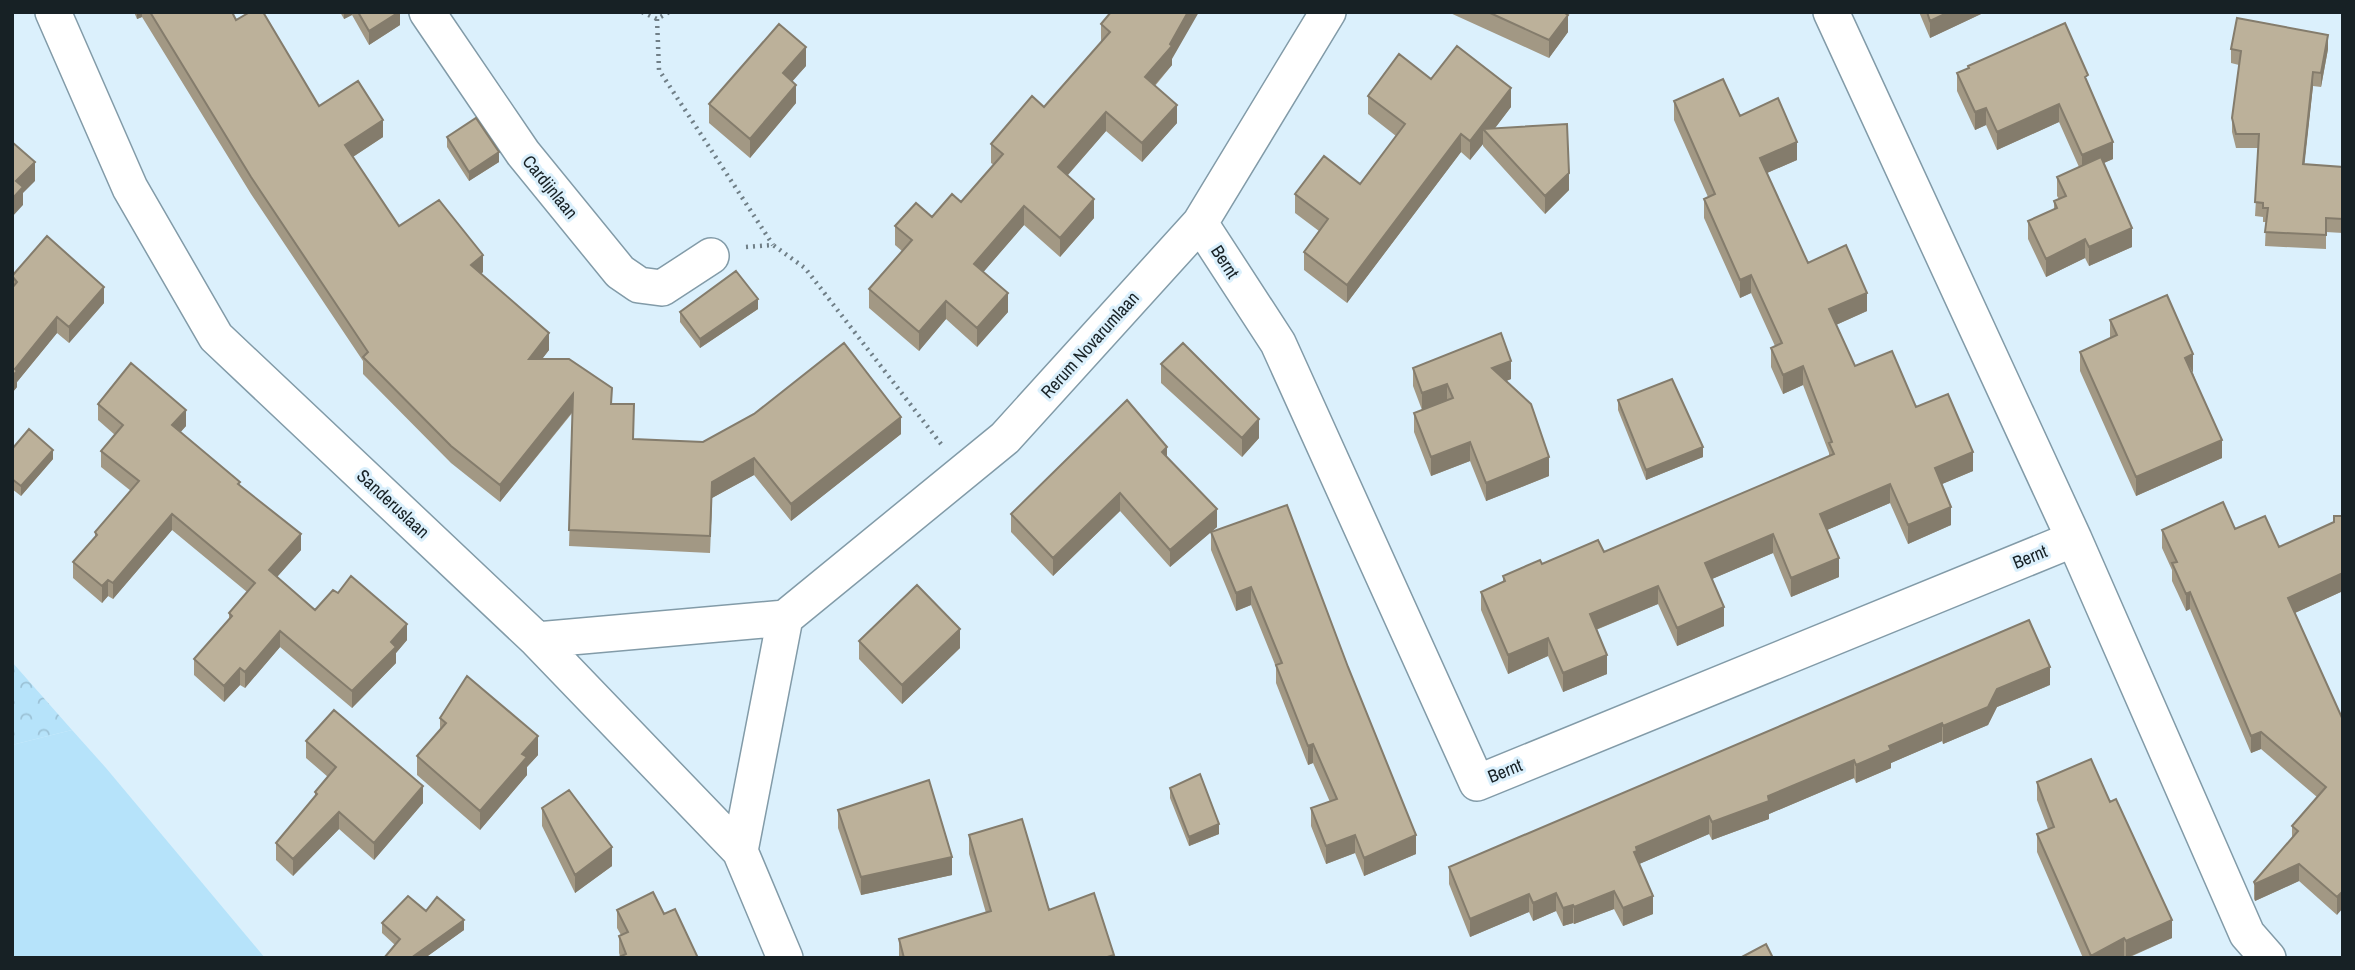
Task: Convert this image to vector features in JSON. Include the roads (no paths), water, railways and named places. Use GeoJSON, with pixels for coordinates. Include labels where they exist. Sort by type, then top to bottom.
{"type":"FeatureCollection","features":[{"type":"Feature","properties":{"kind":"street","name":"Sanderuslaan"},"geometry":{"type":"LineString","coordinates":[[53,12],[130,188],[216,337],[537,640],[740,851],[785,958]]}},
{"type":"Feature","properties":{"kind":"street","name":"Cardijnlaan"},"geometry":{"type":"LineString","coordinates":[[427,12],[523,153],[620,272],[639,285],[662,288],[711,256]]}},
{"type":"Feature","properties":{"kind":"street","name":"Rerum Novarumlaan"},"geometry":{"type":"LineString","coordinates":[[785,618],[1005,438],[1200,223],[1328,12]]}},
{"type":"Feature","properties":{"kind":"street"},"geometry":{"type":"LineString","coordinates":[[1831,12],[2074,539],[2247,934],[2268,958]]}},
{"type":"Feature","properties":{"kind":"street","name":"Bernt"},"geometry":{"type":"LineString","coordinates":[[1200,223],[1278,343],[1477,783],[2074,539]]}},
{"type":"Feature","properties":{"kind":"street"},"geometry":{"type":"LineString","coordinates":[[537,640],[785,618],[740,851]]}}]}
